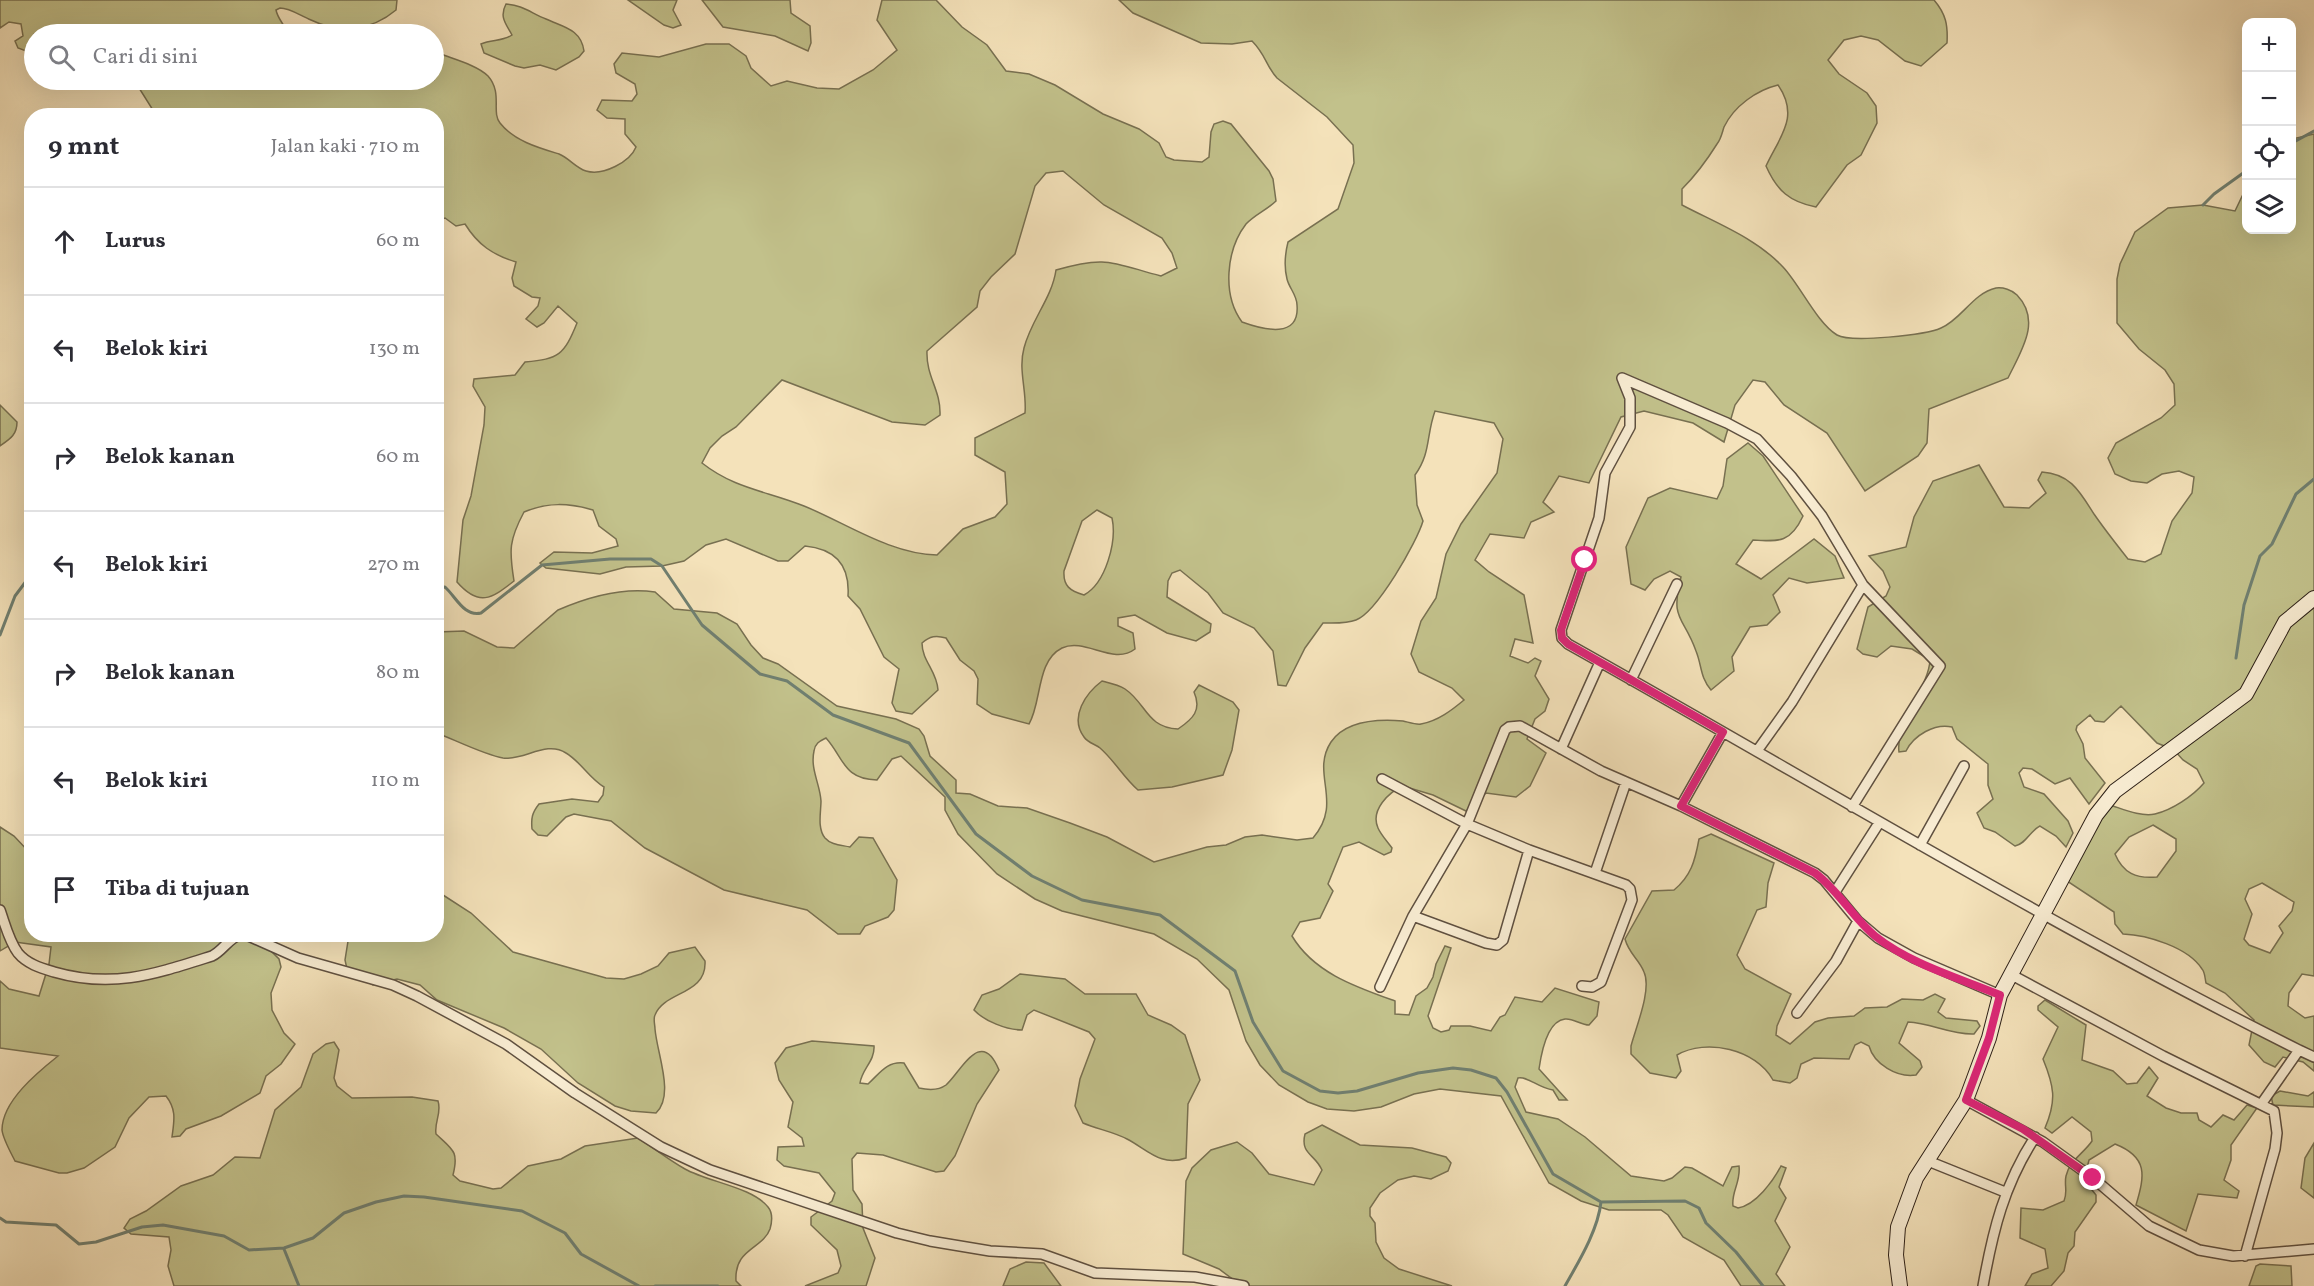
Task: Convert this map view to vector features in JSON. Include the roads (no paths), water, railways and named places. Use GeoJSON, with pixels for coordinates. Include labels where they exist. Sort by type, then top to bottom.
{"type":"FeatureCollection","features":[{"type":"Feature","properties":{"kind":"main road"},"geometry":{"type":"LineString","coordinates":[[1900,1286],[1896,1255],[1898,1227],[1916,1178],[1966,1100],[1989,1038],[2000,995],[2103,804],[2115,790],[2246,694],[2285,622],[2314,598]]}},
{"type":"Feature","properties":{"kind":"street"},"geometry":{"type":"LineString","coordinates":[[1852,807],[1940,666],[1863,585],[1822,516],[1791,476],[1757,439],[1622,378],[1630,398],[1630,427],[1605,473],[1599,518],[1561,630],[1562,638],[1568,644],[1879,823],[2179,990],[2314,1057]]}},
{"type":"Feature","properties":{"kind":"street"},"geometry":{"type":"LineString","coordinates":[[1631,680],[1677,584]]}},
{"type":"Feature","properties":{"kind":"street"},"geometry":{"type":"LineString","coordinates":[[1756,751],[1786,710],[1863,585]]}},
{"type":"Feature","properties":{"kind":"street"},"geometry":{"type":"LineString","coordinates":[[1561,749],[1600,662]]}},
{"type":"Feature","properties":{"kind":"street"},"geometry":{"type":"LineString","coordinates":[[1380,987],[1413,916],[1467,824],[1505,730],[1509,727],[1520,726],[1626,782],[1681,806],[1815,873],[1835,892],[1858,921],[1878,938],[1914,958],[2000,995]]}},
{"type":"Feature","properties":{"kind":"street"},"geometry":{"type":"LineString","coordinates":[[1681,806],[1723,732]]}},
{"type":"Feature","properties":{"kind":"street"},"geometry":{"type":"LineString","coordinates":[[1920,845],[1964,766]]}},
{"type":"Feature","properties":{"kind":"street"},"geometry":{"type":"LineString","coordinates":[[1382,779],[1467,824],[1529,850],[1626,885],[1630,889],[1632,900],[1601,982],[1592,987],[1582,986]]}},
{"type":"Feature","properties":{"kind":"street"},"geometry":{"type":"LineString","coordinates":[[1595,873],[1626,782]]}},
{"type":"Feature","properties":{"kind":"street"},"geometry":{"type":"LineString","coordinates":[[1835,892],[1879,823]]}},
{"type":"Feature","properties":{"kind":"street"},"geometry":{"type":"LineString","coordinates":[[1413,916],[1497,945],[1503,940],[1529,850]]}},
{"type":"Feature","properties":{"kind":"street"},"geometry":{"type":"LineString","coordinates":[[0,910],[12,940],[26,961],[39,968],[86,979],[116,981],[144,978],[212,956],[222,951],[230,942]]}},
{"type":"Feature","properties":{"kind":"street"},"geometry":{"type":"LineString","coordinates":[[1797,1013],[1836,960],[1858,921]]}},
{"type":"Feature","properties":{"kind":"street"},"geometry":{"type":"LineString","coordinates":[[261,942],[298,958],[393,986],[417,996],[506,1044],[575,1093],[652,1142],[710,1170],[897,1233],[930,1241],[990,1251],[1042,1254],[1095,1273],[1195,1277],[1244,1286]]}},
{"type":"Feature","properties":{"kind":"street"},"geometry":{"type":"LineString","coordinates":[[2010,974],[2163,1056],[2262,1103],[2274,1111],[2277,1133],[2269,1176],[2245,1256]]}},
{"type":"Feature","properties":{"kind":"street"},"geometry":{"type":"LineString","coordinates":[[2262,1103],[2299,1050]]}},
{"type":"Feature","properties":{"kind":"street"},"geometry":{"type":"LineString","coordinates":[[1966,1100],[2035,1137],[2093,1178],[2149,1226],[2199,1250],[2216,1255],[2245,1256],[2314,1249]]}},
{"type":"Feature","properties":{"kind":"street"},"geometry":{"type":"LineString","coordinates":[[1983,1286],[1997,1216],[2005,1192],[2035,1137]]}},
{"type":"Feature","properties":{"kind":"street"},"geometry":{"type":"LineString","coordinates":[[1928,1161],[2005,1192]]}},
{"type":"Feature","properties":{"kind":"waterway"},"geometry":{"type":"LineString","coordinates":[[2296,141],[2314,131]]}},
{"type":"Feature","properties":{"kind":"waterway"},"geometry":{"type":"LineString","coordinates":[[2203,205],[2242,174]]}},
{"type":"Feature","properties":{"kind":"waterway"},"geometry":{"type":"LineString","coordinates":[[2236,658],[2244,605],[2260,556],[2272,544],[2296,494],[2314,479]]}},
{"type":"Feature","properties":{"kind":"waterway"},"geometry":{"type":"LineString","coordinates":[[444,587],[465,609],[481,613],[542,565],[610,559],[651,559],[662,566],[702,625],[760,674],[787,681],[833,715],[909,743],[976,834],[1032,876],[1082,900],[1160,915],[1235,971],[1253,1022],[1283,1071],[1320,1091],[1338,1093],[1357,1091],[1418,1073],[1453,1068],[1471,1070],[1496,1078],[1507,1092],[1553,1174],[1601,1202],[1685,1201],[1699,1208],[1706,1223],[1736,1252],[1763,1286]]}},
{"type":"Feature","properties":{"kind":"waterway"},"geometry":{"type":"LineString","coordinates":[[0,635],[15,596],[24,584]]}},
{"type":"Feature","properties":{"kind":"waterway"},"geometry":{"type":"LineString","coordinates":[[0,1218],[6,1222],[56,1225],[79,1244],[96,1242],[142,1227],[163,1225],[224,1236],[249,1250],[284,1248],[313,1238],[344,1213],[376,1202],[404,1196],[424,1197],[522,1211],[565,1233],[581,1254],[639,1286]]}},
{"type":"Feature","properties":{"kind":"waterway"},"geometry":{"type":"LineString","coordinates":[[1565,1286],[1592,1234],[1601,1202]]}},
{"type":"Feature","properties":{"kind":"waterway"},"geometry":{"type":"LineString","coordinates":[[284,1249],[299,1286]]}},
{"type":"Feature","properties":{"kind":"waterway"},"geometry":{"type":"LineString","coordinates":[[655,1286],[718,1286]]}}]}
